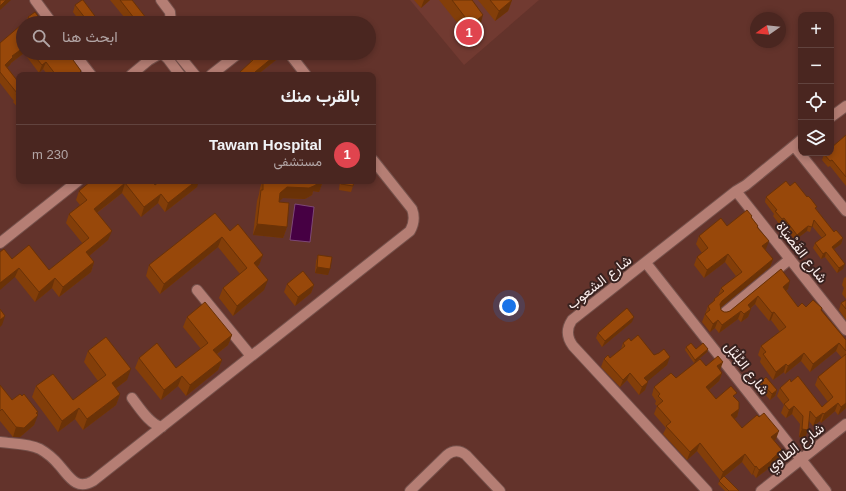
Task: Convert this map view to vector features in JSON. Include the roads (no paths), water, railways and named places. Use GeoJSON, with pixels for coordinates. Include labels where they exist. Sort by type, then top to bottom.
{"type":"FeatureCollection","features":[{"type":"Feature","properties":{"kind":"street"},"geometry":{"type":"LineString","coordinates":[[34,0],[47,16]]}},
{"type":"Feature","properties":{"kind":"street"},"geometry":{"type":"LineString","coordinates":[[162,0],[170,12],[170,16]]}},
{"type":"Feature","properties":{"kind":"street"},"geometry":{"type":"LineString","coordinates":[[79,60],[89,72]]}},
{"type":"Feature","properties":{"kind":"street"},"geometry":{"type":"LineString","coordinates":[[134,72],[148,60]]}},
{"type":"Feature","properties":{"kind":"street"},"geometry":{"type":"LineString","coordinates":[[169,60],[178,72]]}},
{"type":"Feature","properties":{"kind":"street"},"geometry":{"type":"LineString","coordinates":[[183,60],[193,72]]}},
{"type":"Feature","properties":{"kind":"street"},"geometry":{"type":"LineString","coordinates":[[215,72],[230,60]]}},
{"type":"Feature","properties":{"kind":"street"},"geometry":{"type":"LineString","coordinates":[[294,60],[304,72]]}},
{"type":"Feature","properties":{"kind":"street"},"geometry":{"type":"LineString","coordinates":[[834,115],[846,106]]}},
{"type":"Feature","properties":{"kind":"street","name":"شارع الشعوب"},"geometry":{"type":"LineString","coordinates":[[707,491],[573,346],[568,338],[568,328],[572,320],[798,143]]}},
{"type":"Feature","properties":{"kind":"street"},"geometry":{"type":"LineString","coordinates":[[807,156],[846,211]]}},
{"type":"Feature","properties":{"kind":"street"},"geometry":{"type":"LineString","coordinates":[[0,442],[22,444],[39,449],[53,459],[73,482],[81,485],[90,483],[406,234],[412,227],[414,218],[412,209],[376,164]]}},
{"type":"Feature","properties":{"kind":"street"},"geometry":{"type":"LineString","coordinates":[[0,243],[74,184]]}},
{"type":"Feature","properties":{"kind":"street","name":"شارع القَصْبَاة"},"geometry":{"type":"LineString","coordinates":[[736,191],[846,330]]}},
{"type":"Feature","properties":{"kind":"street"},"geometry":{"type":"LineString","coordinates":[[723,314],[790,259]]}},
{"type":"Feature","properties":{"kind":"street","name":"شارع البُلْبُل"},"geometry":{"type":"LineString","coordinates":[[646,263],[826,491]]}},
{"type":"Feature","properties":{"kind":"street"},"geometry":{"type":"LineString","coordinates":[[197,290],[251,356]]}},
{"type":"Feature","properties":{"kind":"street"},"geometry":{"type":"LineString","coordinates":[[132,398],[149,418],[158,426],[162,427]]}},
{"type":"Feature","properties":{"kind":"street","name":"شارع الطاوي"},"geometry":{"type":"LineString","coordinates":[[761,491],[846,424]]}},
{"type":"Feature","properties":{"kind":"street"},"geometry":{"type":"LineString","coordinates":[[410,491],[450,453],[456,451],[466,455],[500,491]]}},
{"type":"Feature","properties":{"kind":"place","name":"Tawam Hospital"},"geometry":{"type":"Point","coordinates":[469,32]}}]}
